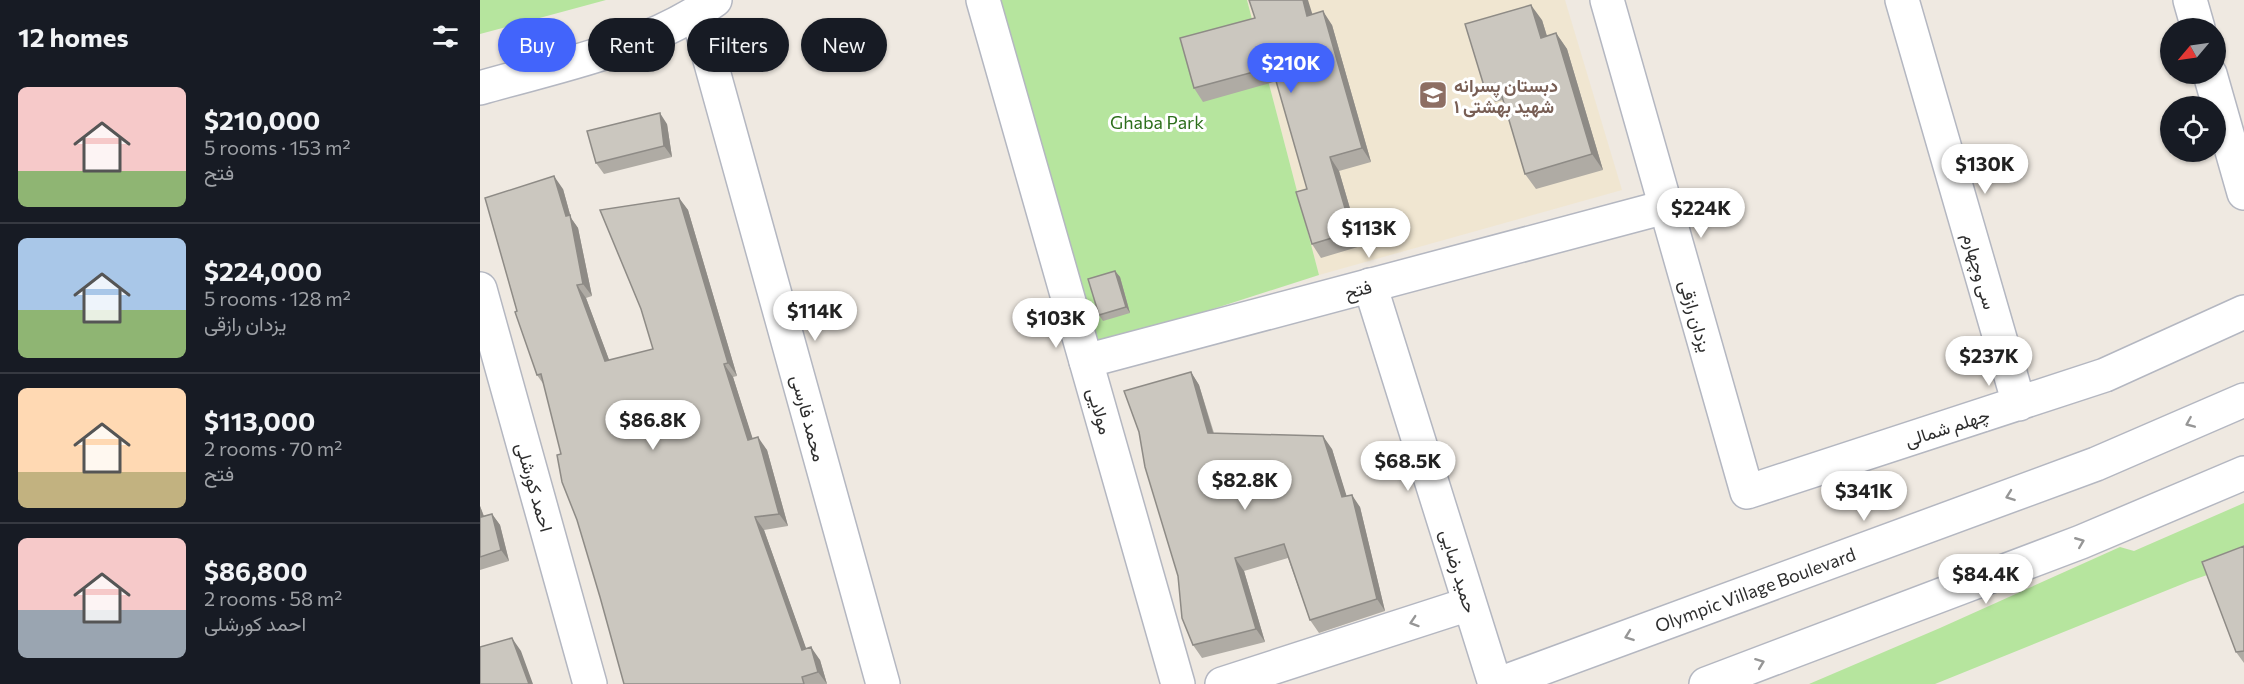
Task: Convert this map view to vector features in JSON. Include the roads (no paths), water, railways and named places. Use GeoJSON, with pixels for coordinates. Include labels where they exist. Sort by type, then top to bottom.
{"type":"FeatureCollection","features":[{"type":"Feature","properties":{"kind":"street","name":"مولایی"},"geometry":{"type":"LineString","coordinates":[[984,0],[1178,684]]}},
{"type":"Feature","properties":{"kind":"street","name":"یزدان رازقی"},"geometry":{"type":"LineString","coordinates":[[1607,0],[1747,492]]}},
{"type":"Feature","properties":{"kind":"street","name":"سی وچهارم"},"geometry":{"type":"LineString","coordinates":[[1902,0],[2019,404]]}},
{"type":"Feature","properties":{"kind":"street"},"geometry":{"type":"LineString","coordinates":[[2190,0],[2195,18]]}},
{"type":"Feature","properties":{"kind":"street"},"geometry":{"type":"LineString","coordinates":[[480,88],[625,46],[706,7]]}},
{"type":"Feature","properties":{"kind":"street","name":"محمد فارسی"},"geometry":{"type":"LineString","coordinates":[[706,7],[883,684]]}},
{"type":"Feature","properties":{"kind":"street"},"geometry":{"type":"LineString","coordinates":[[2213,84],[2244,193]]}},
{"type":"Feature","properties":{"kind":"street","name":"فتح"},"geometry":{"type":"LineString","coordinates":[[1086,361],[1665,207]]}},
{"type":"Feature","properties":{"kind":"street","name":"حمید رضایی"},"geometry":{"type":"LineString","coordinates":[[1370,285],[1469,603],[1497,684]]}},
{"type":"Feature","properties":{"kind":"street","name":"احمد کورشلی"},"geometry":{"type":"LineString","coordinates":[[480,289],[590,684]]}},
{"type":"Feature","properties":{"kind":"street","name":"چهلم شمالی"},"geometry":{"type":"LineString","coordinates":[[1747,492],[2105,375],[2244,312]]}},
{"type":"Feature","properties":{"kind":"street","name":"Olympic Village Boulevard"},"geometry":{"type":"LineString","coordinates":[[1497,684],[2096,464],[2244,400]]}},
{"type":"Feature","properties":{"kind":"street"},"geometry":{"type":"LineString","coordinates":[[1706,684],[2081,542],[2244,473]]}},
{"type":"Feature","properties":{"kind":"street"},"geometry":{"type":"LineString","coordinates":[[1222,684],[1469,603]]}},
{"type":"Feature","properties":{"kind":"place","name":"دبستان پسرانه شهید بهشتی ۱"},"geometry":{"type":"Point","coordinates":[1433,95]}},
{"type":"Feature","properties":{"kind":"park label","name":"Ghaba Park"},"geometry":{"type":"Point","coordinates":[1157,122]}}]}
